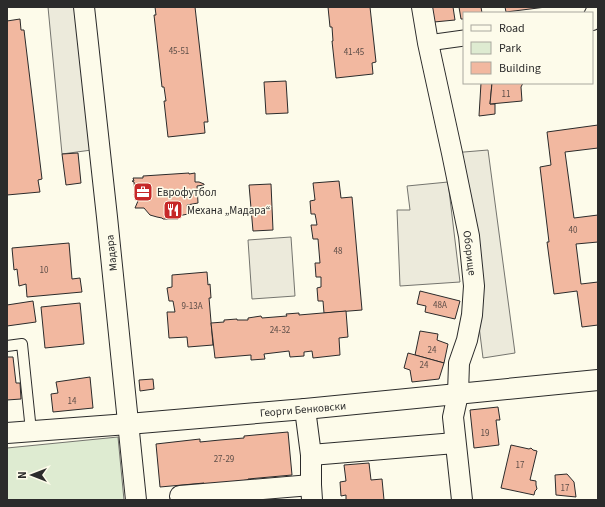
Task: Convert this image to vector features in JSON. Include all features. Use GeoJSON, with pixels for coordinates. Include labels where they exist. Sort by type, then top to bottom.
{"type":"FeatureCollection","features":[{"type":"Feature","properties":{"kind":"street","name":"Мадара"},"geometry":{"type":"LineString","coordinates":[[84,7],[136,500]]}},
{"type":"Feature","properties":{"kind":"street","name":"Оборище"},"geometry":{"type":"LineString","coordinates":[[422,7],[428,43],[469,236],[474,286],[472,315],[467,340],[459,363],[458,394],[453,417],[462,500]]}},
{"type":"Feature","properties":{"kind":"street"},"geometry":{"type":"LineString","coordinates":[[593,18],[598,8]]}},
{"type":"Feature","properties":{"kind":"street"},"geometry":{"type":"LineString","coordinates":[[428,43],[463,38]]}},
{"type":"Feature","properties":{"kind":"street","name":"Георги Бенковски"},"geometry":{"type":"LineString","coordinates":[[7,433],[305,409],[598,380]]}},
{"type":"Feature","properties":{"kind":"street"},"geometry":{"type":"LineString","coordinates":[[180,496],[311,492],[311,455],[305,409]]}},
{"type":"Feature","properties":{"kind":"street"},"geometry":{"type":"LineString","coordinates":[[311,455],[455,443]]}},
{"type":"Feature","properties":{"kind":"lane"},"geometry":{"type":"LineString","coordinates":[[7,346],[22,344],[31,431]]}},
{"type":"Feature","properties":{"kind":"green space"},"geometry":{"type":"Polygon","coordinates":[[[118,437],[124,500],[7,500],[7,448],[118,437]]]}},
{"type":"Feature","properties":{"kind":"shaded area"},"geometry":{"type":"Polygon","coordinates":[[[48,7],[84,7],[99,149],[62,154],[48,7]]]}},
{"type":"Feature","properties":{"kind":"shaded area"},"geometry":{"type":"Polygon","coordinates":[[[488,150],[515,353],[483,358],[474,286],[452,153],[488,150]]]}},
{"type":"Feature","properties":{"kind":"shaded area"},"geometry":{"type":"Polygon","coordinates":[[[448,182],[460,282],[400,286],[397,210],[410,210],[407,186],[448,182]]]}},
{"type":"Feature","properties":{"kind":"shaded area"},"geometry":{"type":"Polygon","coordinates":[[[291,237],[295,296],[252,299],[248,240],[291,237]]]}},
{"type":"Feature","properties":{"kind":"building"},"geometry":{"type":"Polygon","coordinates":[[[155,7],[195,7],[208,122],[204,122],[205,133],[168,137],[164,101],[166,101],[164,87],[162,87],[154,15],[156,15],[155,7]]]}},
{"type":"Feature","properties":{"kind":"building"},"geometry":{"type":"Polygon","coordinates":[[[328,7],[370,7],[376,62],[372,63],[373,74],[336,78],[332,27],[330,27],[328,7]]]}},
{"type":"Feature","properties":{"kind":"building"},"geometry":{"type":"Polygon","coordinates":[[[432,7],[453,7],[455,20],[434,22],[432,7]]]}},
{"type":"Feature","properties":{"kind":"building"},"geometry":{"type":"Polygon","coordinates":[[[459,7],[481,7],[482,12],[463,12],[463,19],[461,19],[459,7]]]}},
{"type":"Feature","properties":{"kind":"building"},"geometry":{"type":"Polygon","coordinates":[[[505,7],[546,7],[506,12],[505,7]]]}},
{"type":"Feature","properties":{"kind":"building"},"geometry":{"type":"Polygon","coordinates":[[[20,19],[21,30],[24,30],[42,179],[38,180],[40,192],[7,195],[7,21],[20,19]]]}},
{"type":"Feature","properties":{"kind":"building"},"geometry":{"type":"Polygon","coordinates":[[[286,81],[288,113],[266,114],[264,82],[286,81]]]}},
{"type":"Feature","properties":{"kind":"building"},"geometry":{"type":"Polygon","coordinates":[[[481,84],[492,84],[490,104],[495,104],[495,114],[479,116],[481,84]]]}},
{"type":"Feature","properties":{"kind":"building"},"geometry":{"type":"Polygon","coordinates":[[[492,84],[522,84],[521,87],[522,101],[490,104],[492,84]]]}},
{"type":"Feature","properties":{"kind":"building"},"geometry":{"type":"Polygon","coordinates":[[[598,125],[598,148],[565,152],[574,218],[598,215],[598,242],[576,244],[581,284],[598,282],[598,325],[582,327],[577,291],[554,294],[547,242],[549,242],[540,167],[551,165],[547,132],[598,125]]]}},
{"type":"Feature","properties":{"kind":"building"},"geometry":{"type":"Polygon","coordinates":[[[78,153],[81,183],[66,185],[62,154],[78,153]]]}},
{"type":"Feature","properties":{"kind":"building"},"geometry":{"type":"Polygon","coordinates":[[[195,173],[195,182],[199,182],[204,185],[197,186],[198,203],[187,205],[188,214],[178,216],[178,219],[163,219],[150,215],[144,208],[135,208],[138,201],[134,194],[133,178],[195,173]]]}},
{"type":"Feature","properties":{"kind":"building"},"geometry":{"type":"Polygon","coordinates":[[[339,181],[341,198],[352,197],[362,310],[324,313],[323,301],[318,301],[317,288],[321,287],[321,277],[316,277],[315,263],[320,263],[318,239],[313,239],[311,225],[317,225],[315,214],[311,214],[310,201],[315,200],[313,183],[339,181]]]}},
{"type":"Feature","properties":{"kind":"building"},"geometry":{"type":"Polygon","coordinates":[[[271,184],[273,230],[253,231],[249,185],[271,184]]]}},
{"type":"Feature","properties":{"kind":"building"},"geometry":{"type":"Polygon","coordinates":[[[69,243],[72,279],[80,278],[82,292],[27,297],[26,284],[19,286],[17,269],[14,270],[12,248],[69,243]]]}},
{"type":"Feature","properties":{"kind":"building"},"geometry":{"type":"Polygon","coordinates":[[[207,272],[208,285],[210,284],[211,298],[209,298],[213,345],[188,347],[187,337],[169,338],[167,312],[175,312],[173,301],[169,301],[167,288],[172,287],[172,275],[207,272]]]}},
{"type":"Feature","properties":{"kind":"building"},"geometry":{"type":"Polygon","coordinates":[[[420,291],[460,301],[455,319],[425,312],[426,306],[417,304],[420,291]]]}},
{"type":"Feature","properties":{"kind":"building"},"geometry":{"type":"Polygon","coordinates":[[[33,301],[36,322],[7,326],[7,305],[33,301]]]}},
{"type":"Feature","properties":{"kind":"building"},"geometry":{"type":"Polygon","coordinates":[[[80,303],[84,344],[45,348],[41,307],[80,303]]]}},
{"type":"Feature","properties":{"kind":"building"},"geometry":{"type":"Polygon","coordinates":[[[346,311],[348,337],[339,338],[340,355],[313,358],[312,351],[304,352],[304,356],[290,357],[289,351],[264,354],[265,359],[251,360],[251,355],[215,358],[211,323],[224,322],[224,320],[248,320],[248,318],[261,316],[262,318],[287,316],[286,314],[299,313],[299,315],[346,311]]]}},
{"type":"Feature","properties":{"kind":"building"},"geometry":{"type":"Polygon","coordinates":[[[420,331],[438,334],[437,340],[448,344],[444,363],[415,355],[420,331]]]}},
{"type":"Feature","properties":{"kind":"building"},"geometry":{"type":"Polygon","coordinates":[[[408,353],[444,363],[439,379],[412,382],[410,370],[404,368],[408,353]]]}},
{"type":"Feature","properties":{"kind":"building"},"geometry":{"type":"Polygon","coordinates":[[[7,357],[13,357],[16,383],[20,383],[21,399],[7,400],[7,357]]]}},
{"type":"Feature","properties":{"kind":"building"},"geometry":{"type":"Polygon","coordinates":[[[90,377],[93,408],[53,412],[51,394],[58,393],[56,382],[90,377]]]}},
{"type":"Feature","properties":{"kind":"building"},"geometry":{"type":"Polygon","coordinates":[[[153,379],[154,389],[140,391],[139,380],[153,379]]]}},
{"type":"Feature","properties":{"kind":"building"},"geometry":{"type":"Polygon","coordinates":[[[498,407],[500,420],[496,420],[499,445],[474,448],[470,410],[498,407]]]}},
{"type":"Feature","properties":{"kind":"building"},"geometry":{"type":"Polygon","coordinates":[[[288,432],[292,475],[204,485],[204,483],[160,487],[156,444],[200,439],[200,442],[244,438],[244,436],[288,432]]]}},
{"type":"Feature","properties":{"kind":"building"},"geometry":{"type":"Polygon","coordinates":[[[511,445],[529,449],[531,448],[537,451],[530,480],[536,481],[537,489],[534,495],[501,488],[511,445]]]}},
{"type":"Feature","properties":{"kind":"building"},"geometry":{"type":"Polygon","coordinates":[[[369,463],[371,480],[382,479],[384,500],[346,500],[346,495],[341,496],[340,482],[346,481],[344,465],[369,463]]]}},
{"type":"Feature","properties":{"kind":"building"},"geometry":{"type":"Polygon","coordinates":[[[567,474],[574,482],[576,497],[556,495],[555,475],[567,474]]]}},
{"type":"Feature","properties":{"kind":"place","name":"Еврофутбол"},"geometry":{"type":"Point","coordinates":[143,192]}},
{"type":"Feature","properties":{"kind":"place","name":"Механа „Мадара“"},"geometry":{"type":"Point","coordinates":[173,210]}}]}
